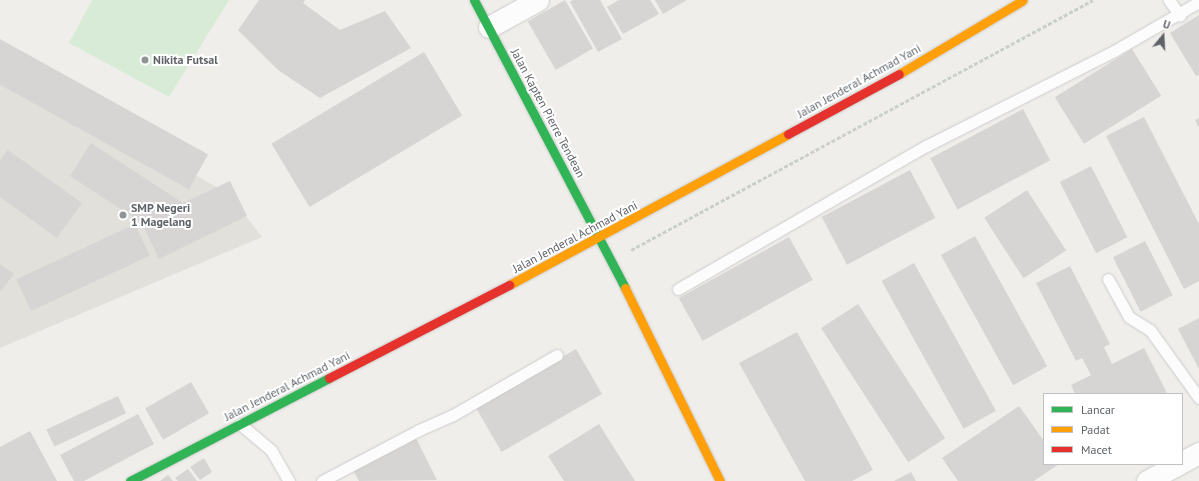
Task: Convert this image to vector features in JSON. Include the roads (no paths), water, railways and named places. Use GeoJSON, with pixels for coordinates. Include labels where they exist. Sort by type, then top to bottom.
{"type":"FeatureCollection","features":[{"type":"Feature","properties":{"kind":"main road","name":"Jalan Kapten Pierre Tendean"},"geometry":{"type":"LineString","coordinates":[[474,0],[600,238],[720,481]]}},
{"type":"Feature","properties":{"kind":"main road","name":"Jalan Jenderal Achmad Yani"},"geometry":{"type":"LineString","coordinates":[[130,481],[600,238],[945,48],[1023,0]]}},
{"type":"Feature","properties":{"kind":"street"},"geometry":{"type":"LineString","coordinates":[[489,27],[538,0]]}},
{"type":"Feature","properties":{"kind":"street"},"geometry":{"type":"LineString","coordinates":[[1183,461],[1199,453]]}},
{"type":"Feature","properties":{"kind":"street"},"geometry":{"type":"LineString","coordinates":[[1147,481],[1177,465]]}},
{"type":"Feature","properties":{"kind":"lane"},"geometry":{"type":"LineString","coordinates":[[1169,0],[1180,16]]}},
{"type":"Feature","properties":{"kind":"lane"},"geometry":{"type":"LineString","coordinates":[[678,289],[926,146],[1006,107],[1180,16],[1199,2]]}},
{"type":"Feature","properties":{"kind":"lane"},"geometry":{"type":"LineString","coordinates":[[1108,279],[1129,318],[1150,330],[1199,398]]}},
{"type":"Feature","properties":{"kind":"lane"},"geometry":{"type":"LineString","coordinates":[[322,481],[419,430],[453,415],[557,356]]}},
{"type":"Feature","properties":{"kind":"lane"},"geometry":{"type":"LineString","coordinates":[[240,424],[270,450],[289,481]]}},
{"type":"Feature","properties":{"kind":"place","name":"Nikita Futsal"},"geometry":{"type":"Point","coordinates":[145,60]}},
{"type":"Feature","properties":{"kind":"place","name":"SMP Negeri 1 Magelang"},"geometry":{"type":"Point","coordinates":[123,215]}}]}
